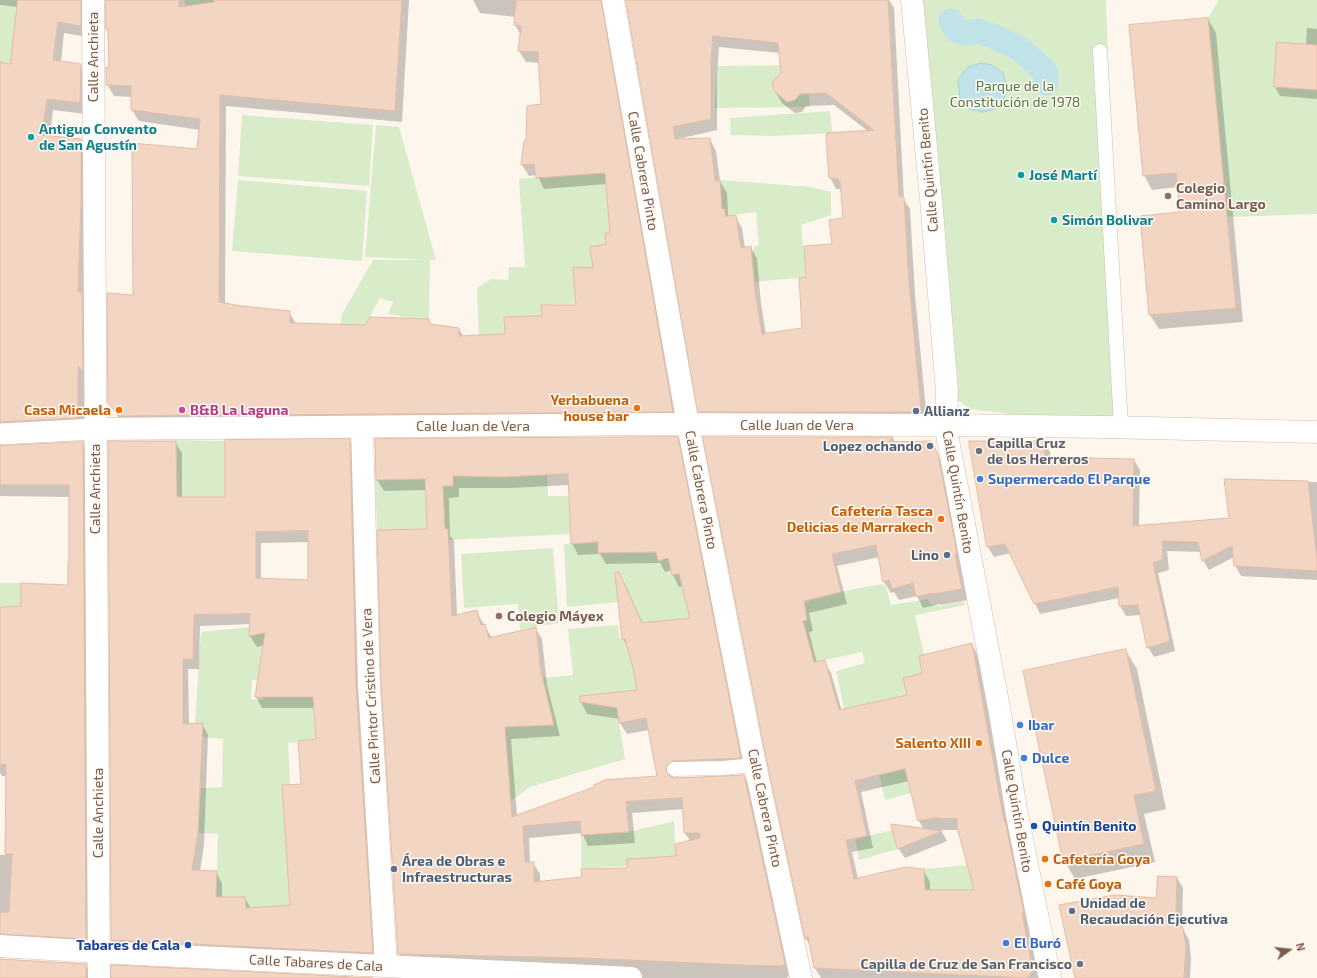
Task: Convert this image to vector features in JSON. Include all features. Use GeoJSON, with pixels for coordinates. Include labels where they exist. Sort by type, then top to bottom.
{"type":"FeatureCollection","features":[{"type":"Feature","properties":{"kind":"street","name":"Calle Anchieta"},"geometry":{"type":"LineString","coordinates":[[93,0],[94,429],[99,978]]}},
{"type":"Feature","properties":{"kind":"street","name":"Calle Cabrera Pinto"},"geometry":{"type":"LineString","coordinates":[[613,0],[688,425],[756,765],[801,978]]}},
{"type":"Feature","properties":{"kind":"street","name":"Calle Quintín Benito"},"geometry":{"type":"LineString","coordinates":[[912,0],[934,230],[947,391],[946,425],[948,440],[974,615],[1000,713],[1017,815],[1050,978]]}},
{"type":"Feature","properties":{"kind":"street","name":"Calle Juan de Vera"},"geometry":{"type":"LineString","coordinates":[[0,434],[94,429],[688,425],[946,425],[1121,427],[1317,432]]}},
{"type":"Feature","properties":{"kind":"street","name":"Calle Pintor Cristino de Vera"},"geometry":{"type":"LineString","coordinates":[[362,427],[369,684],[386,966]]}},
{"type":"Feature","properties":{"kind":"street","name":"Calle Tabares de Cala"},"geometry":{"type":"LineString","coordinates":[[0,946],[631,978]]}},
{"type":"Feature","properties":{"kind":"lane"},"geometry":{"type":"LineString","coordinates":[[1100,52],[1121,427]]}},
{"type":"Feature","properties":{"kind":"lane"},"geometry":{"type":"LineString","coordinates":[[674,769],[723,768],[756,765]]}},
{"type":"Feature","properties":{"kind":"green space"},"geometry":{"type":"Polygon","coordinates":[[[0,0],[18,0],[10,64],[0,62],[0,0]]]}},
{"type":"Feature","properties":{"kind":"green space"},"geometry":{"type":"Polygon","coordinates":[[[185,0],[214,0],[212,18],[185,6],[185,0]]]}},
{"type":"Feature","properties":{"kind":"green space","name":"Parque de la Constitución de 1978"},"geometry":{"type":"Polygon","coordinates":[[[912,0],[1106,0],[1121,427],[969,409],[947,391],[912,0]]]}},
{"type":"Feature","properties":{"kind":"green space"},"geometry":{"type":"Polygon","coordinates":[[[1219,0],[1317,0],[1317,214],[1227,217],[1208,18],[1219,0]]]}},
{"type":"Feature","properties":{"kind":"green space"},"geometry":{"type":"Polygon","coordinates":[[[806,65],[810,107],[715,108],[717,66],[806,65]]]}},
{"type":"Feature","properties":{"kind":"green space"},"geometry":{"type":"Polygon","coordinates":[[[830,111],[832,133],[773,136],[731,135],[730,118],[830,111]]]}},
{"type":"Feature","properties":{"kind":"green space"},"geometry":{"type":"Polygon","coordinates":[[[242,115],[373,125],[369,186],[238,176],[242,115]]]}},
{"type":"Feature","properties":{"kind":"green space"},"geometry":{"type":"Polygon","coordinates":[[[376,125],[399,127],[436,260],[430,260],[429,319],[409,318],[388,314],[393,302],[380,298],[358,338],[340,325],[342,314],[373,260],[427,260],[365,257],[376,125]]]}},
{"type":"Feature","properties":{"kind":"green space"},"geometry":{"type":"Polygon","coordinates":[[[611,173],[615,233],[605,233],[606,244],[590,247],[593,268],[573,268],[578,304],[542,305],[542,316],[505,317],[505,334],[494,334],[494,349],[479,345],[477,288],[491,279],[508,280],[509,267],[525,267],[519,179],[611,173]]]}},
{"type":"Feature","properties":{"kind":"green space"},"geometry":{"type":"Polygon","coordinates":[[[238,180],[367,191],[362,261],[232,251],[238,180]]]}},
{"type":"Feature","properties":{"kind":"green space"},"geometry":{"type":"Polygon","coordinates":[[[720,180],[811,187],[831,192],[831,215],[801,225],[806,277],[755,282],[752,254],[755,246],[759,245],[756,212],[725,216],[725,209],[703,210],[699,189],[721,188],[720,180]]]}},
{"type":"Feature","properties":{"kind":"green space"},"geometry":{"type":"Polygon","coordinates":[[[176,440],[225,441],[225,497],[177,497],[176,440]]]}},
{"type":"Feature","properties":{"kind":"green space"},"geometry":{"type":"Polygon","coordinates":[[[547,474],[548,496],[569,496],[570,534],[448,540],[448,529],[445,529],[443,486],[453,486],[453,475],[547,474]]]}},
{"type":"Feature","properties":{"kind":"green space"},"geometry":{"type":"Polygon","coordinates":[[[425,479],[427,529],[377,530],[375,480],[425,479]]]}},
{"type":"Feature","properties":{"kind":"green space"},"geometry":{"type":"Polygon","coordinates":[[[598,542],[598,553],[656,552],[658,561],[668,558],[672,575],[705,569],[711,600],[687,605],[690,618],[631,624],[621,605],[619,607],[618,602],[567,607],[564,544],[598,542]]]}},
{"type":"Feature","properties":{"kind":"green space"},"geometry":{"type":"Polygon","coordinates":[[[553,548],[559,623],[520,629],[518,604],[464,608],[461,554],[553,548]]]}},
{"type":"Feature","properties":{"kind":"green space"},"geometry":{"type":"Polygon","coordinates":[[[0,583],[21,583],[21,606],[0,607],[0,583]]]}},
{"type":"Feature","properties":{"kind":"green space"},"geometry":{"type":"Polygon","coordinates":[[[882,584],[886,587],[891,605],[928,599],[929,603],[939,606],[964,601],[965,605],[915,615],[924,655],[919,656],[923,678],[915,675],[903,678],[907,695],[844,709],[836,671],[865,663],[862,652],[810,663],[803,621],[807,619],[804,602],[844,591],[882,584]]]}},
{"type":"Feature","properties":{"kind":"green space"},"geometry":{"type":"Polygon","coordinates":[[[618,625],[620,639],[636,638],[645,705],[629,707],[627,691],[614,693],[625,759],[530,787],[511,801],[505,727],[554,725],[543,678],[573,675],[568,629],[618,625]]]}},
{"type":"Feature","properties":{"kind":"green space"},"geometry":{"type":"Polygon","coordinates":[[[250,627],[265,633],[263,646],[319,649],[321,682],[252,680],[251,699],[263,700],[264,687],[292,697],[313,697],[316,739],[288,743],[290,784],[282,785],[290,905],[246,908],[245,897],[216,897],[218,834],[198,833],[201,788],[222,787],[223,739],[202,737],[203,723],[195,723],[201,632],[250,627]]]}},
{"type":"Feature","properties":{"kind":"green space"},"geometry":{"type":"Polygon","coordinates":[[[905,769],[911,793],[885,800],[879,775],[905,769]]]}},
{"type":"Feature","properties":{"kind":"green space"},"geometry":{"type":"Polygon","coordinates":[[[674,821],[676,864],[662,857],[642,858],[642,865],[581,869],[581,835],[629,832],[674,821]]]}},
{"type":"Feature","properties":{"kind":"green space"},"geometry":{"type":"Polygon","coordinates":[[[893,830],[898,849],[859,860],[855,839],[893,830]]]}},
{"type":"Feature","properties":{"kind":"green space"},"geometry":{"type":"Polygon","coordinates":[[[968,865],[980,887],[1018,880],[1020,889],[974,896],[937,897],[937,890],[926,890],[924,869],[968,865]]]}},
{"type":"Feature","properties":{"kind":"water"},"geometry":{"type":"Polygon","coordinates":[[[982,63],[992,65],[1003,73],[1007,87],[1004,99],[995,109],[983,112],[969,109],[960,98],[958,80],[968,67],[982,63]]]}},
{"type":"Feature","properties":{"kind":"building"},"geometry":{"type":"Polygon","coordinates":[[[18,0],[81,0],[81,26],[58,22],[53,60],[81,64],[80,103],[47,99],[42,135],[81,139],[81,202],[78,292],[82,292],[83,372],[78,366],[78,418],[0,422],[0,62],[10,64],[18,0]]]}},
{"type":"Feature","properties":{"kind":"building"},"geometry":{"type":"Polygon","coordinates":[[[106,0],[179,0],[179,7],[214,2],[214,0],[402,0],[395,111],[220,95],[219,302],[241,306],[290,311],[290,323],[365,325],[370,317],[429,319],[430,324],[459,328],[459,336],[505,334],[504,317],[542,316],[541,305],[576,305],[573,267],[593,268],[590,247],[606,244],[605,233],[610,233],[605,173],[536,178],[534,164],[521,165],[524,141],[526,141],[527,106],[541,104],[538,52],[518,51],[521,26],[514,25],[516,0],[601,0],[673,412],[119,416],[108,403],[107,293],[133,295],[132,143],[197,149],[200,119],[131,110],[131,86],[106,85],[106,67],[109,67],[108,30],[106,29],[106,0]]]}},
{"type":"Feature","properties":{"kind":"building"},"geometry":{"type":"Polygon","coordinates":[[[626,0],[888,0],[899,196],[904,197],[909,283],[921,409],[918,412],[698,412],[626,0]],[[713,36],[711,63],[711,119],[673,127],[675,139],[710,138],[715,181],[720,180],[722,209],[725,209],[725,216],[736,215],[741,248],[751,246],[755,291],[762,334],[802,328],[799,278],[806,277],[804,246],[832,244],[829,220],[843,218],[840,181],[838,181],[837,178],[829,178],[826,135],[828,135],[826,133],[874,130],[826,93],[800,94],[795,100],[787,102],[774,91],[772,83],[781,73],[778,43],[713,36]]]}},
{"type":"Feature","properties":{"kind":"building"},"geometry":{"type":"Polygon","coordinates":[[[1208,18],[1236,308],[1149,315],[1140,216],[1180,212],[1176,173],[1143,176],[1129,25],[1208,18]]]}},
{"type":"Feature","properties":{"kind":"building"},"geometry":{"type":"Polygon","coordinates":[[[1277,42],[1317,45],[1317,90],[1274,87],[1277,42]]]}},
{"type":"Feature","properties":{"kind":"building"},"geometry":{"type":"Polygon","coordinates":[[[678,437],[741,758],[673,761],[667,765],[666,770],[670,776],[674,778],[744,775],[785,963],[782,966],[583,958],[398,954],[381,683],[377,530],[427,529],[425,479],[376,480],[375,439],[678,437]],[[568,474],[505,477],[453,476],[453,486],[443,486],[445,529],[448,529],[452,616],[477,610],[481,625],[485,624],[489,638],[536,627],[541,672],[554,725],[505,727],[512,817],[594,787],[594,785],[605,780],[657,776],[646,718],[619,723],[617,708],[580,702],[580,696],[637,690],[625,639],[622,639],[615,573],[619,572],[642,623],[690,618],[679,574],[672,575],[668,558],[658,561],[656,552],[598,553],[598,542],[571,544],[568,474]],[[682,798],[626,802],[629,832],[581,835],[580,821],[523,826],[525,862],[534,862],[534,882],[582,877],[581,869],[627,868],[627,859],[676,856],[675,844],[700,838],[699,833],[684,833],[682,798]]]}},
{"type":"Feature","properties":{"kind":"building"},"geometry":{"type":"Polygon","coordinates":[[[703,437],[893,437],[889,442],[931,441],[938,455],[957,553],[955,554],[962,589],[916,597],[913,583],[892,589],[889,580],[883,582],[876,545],[832,554],[841,592],[804,601],[807,620],[803,621],[814,662],[825,660],[839,710],[907,695],[903,678],[922,673],[919,656],[972,643],[1004,821],[1024,913],[1022,913],[1033,971],[1027,978],[814,968],[808,936],[805,939],[767,762],[703,437]],[[905,769],[855,781],[867,836],[846,840],[854,879],[905,867],[924,869],[925,890],[974,890],[957,827],[957,819],[936,818],[918,821],[905,769]]]}},
{"type":"Feature","properties":{"kind":"building"},"geometry":{"type":"Polygon","coordinates":[[[350,439],[356,684],[373,953],[111,940],[108,441],[176,441],[177,497],[225,497],[225,440],[350,439]],[[308,531],[256,532],[256,578],[308,580],[308,531]],[[250,614],[194,615],[193,659],[183,659],[183,724],[203,723],[198,833],[192,870],[217,871],[216,897],[245,897],[246,908],[290,905],[282,785],[301,784],[298,741],[316,739],[313,697],[255,697],[265,633],[249,636],[250,614]]]}},
{"type":"Feature","properties":{"kind":"building"},"geometry":{"type":"Polygon","coordinates":[[[969,441],[1044,441],[1045,457],[1134,459],[1133,526],[1229,518],[1224,479],[1308,481],[1317,571],[1234,566],[1232,546],[1202,561],[1198,542],[1162,541],[1163,559],[1153,563],[1170,641],[1147,648],[1138,605],[1119,606],[1118,587],[1034,604],[1005,544],[987,547],[969,441]]]}},
{"type":"Feature","properties":{"kind":"building"},"geometry":{"type":"Polygon","coordinates":[[[83,442],[86,939],[0,934],[0,912],[9,912],[12,854],[5,854],[6,764],[0,765],[0,607],[21,606],[21,583],[68,585],[69,485],[0,485],[0,446],[83,442]]]}},
{"type":"Feature","properties":{"kind":"building"},"geometry":{"type":"Polygon","coordinates":[[[1126,649],[1156,791],[1134,795],[1144,844],[1063,861],[1023,671],[1126,649]]]}},
{"type":"Feature","properties":{"kind":"building"},"geometry":{"type":"Polygon","coordinates":[[[891,824],[942,831],[898,849],[891,824]]]}},
{"type":"Feature","properties":{"kind":"building"},"geometry":{"type":"Polygon","coordinates":[[[1158,876],[1177,877],[1176,916],[1183,929],[1186,946],[1184,978],[1075,978],[1059,905],[1115,895],[1156,898],[1158,876]]]}},
{"type":"Feature","properties":{"kind":"building"},"geometry":{"type":"Polygon","coordinates":[[[0,959],[86,964],[86,978],[0,978],[0,959]]]}},
{"type":"Feature","properties":{"kind":"building"},"geometry":{"type":"Polygon","coordinates":[[[111,965],[115,965],[373,978],[111,978],[111,965]]]}},
{"type":"Feature","properties":{"kind":"waterway"},"geometry":{"type":"LineString","coordinates":[[951,21],[956,30],[964,33],[978,31],[1020,49],[1045,71],[1046,83]]}},
{"type":"Feature","properties":{"kind":"place","name":"Antiguo Convento de San Agustín"},"geometry":{"type":"Point","coordinates":[31,137]}},
{"type":"Feature","properties":{"kind":"place","name":"José Martí"},"geometry":{"type":"Point","coordinates":[1021,175]}},
{"type":"Feature","properties":{"kind":"place","name":"Colegio Camino Largo"},"geometry":{"type":"Point","coordinates":[1168,196]}},
{"type":"Feature","properties":{"kind":"place","name":"Simón Bolivar"},"geometry":{"type":"Point","coordinates":[1054,220]}},
{"type":"Feature","properties":{"kind":"place","name":"Yerbabuena house bar"},"geometry":{"type":"Point","coordinates":[637,408]}},
{"type":"Feature","properties":{"kind":"place","name":"Casa Micaela"},"geometry":{"type":"Point","coordinates":[119,410]}},
{"type":"Feature","properties":{"kind":"place","name":"B&B La Laguna"},"geometry":{"type":"Point","coordinates":[182,410]}},
{"type":"Feature","properties":{"kind":"place","name":"Allianz"},"geometry":{"type":"Point","coordinates":[916,411]}},
{"type":"Feature","properties":{"kind":"place","name":"Lopez ochando"},"geometry":{"type":"Point","coordinates":[930,446]}},
{"type":"Feature","properties":{"kind":"place","name":"Capilla Cruz de los Herreros"},"geometry":{"type":"Point","coordinates":[979,451]}},
{"type":"Feature","properties":{"kind":"place","name":"Supermercado El Parque"},"geometry":{"type":"Point","coordinates":[980,479]}},
{"type":"Feature","properties":{"kind":"place","name":"Cafetería Tasca Delicias de Marrakech"},"geometry":{"type":"Point","coordinates":[941,519]}},
{"type":"Feature","properties":{"kind":"place","name":"Lino"},"geometry":{"type":"Point","coordinates":[947,555]}},
{"type":"Feature","properties":{"kind":"place","name":"Colegio Máyex"},"geometry":{"type":"Point","coordinates":[499,616]}},
{"type":"Feature","properties":{"kind":"place","name":"Ibar"},"geometry":{"type":"Point","coordinates":[1020,725]}},
{"type":"Feature","properties":{"kind":"place","name":"Salento XIII"},"geometry":{"type":"Point","coordinates":[979,743]}},
{"type":"Feature","properties":{"kind":"place","name":"Dulce"},"geometry":{"type":"Point","coordinates":[1024,758]}},
{"type":"Feature","properties":{"kind":"place","name":"Quintín Benito"},"geometry":{"type":"Point","coordinates":[1034,826]}},
{"type":"Feature","properties":{"kind":"place","name":"Cafetería Goya"},"geometry":{"type":"Point","coordinates":[1045,859]}},
{"type":"Feature","properties":{"kind":"place","name":"Área de Obras e Infraestructuras"},"geometry":{"type":"Point","coordinates":[394,869]}},
{"type":"Feature","properties":{"kind":"place","name":"Café Goya"},"geometry":{"type":"Point","coordinates":[1048,884]}},
{"type":"Feature","properties":{"kind":"place","name":"Unidad de Recaudación Ejecutiva"},"geometry":{"type":"Point","coordinates":[1072,911]}},
{"type":"Feature","properties":{"kind":"place","name":"El Buró"},"geometry":{"type":"Point","coordinates":[1006,943]}},
{"type":"Feature","properties":{"kind":"place","name":"Tabares de Cala"},"geometry":{"type":"Point","coordinates":[188,945]}},
{"type":"Feature","properties":{"kind":"place","name":"Capilla de Cruz de San Francisco"},"geometry":{"type":"Point","coordinates":[1080,964]}}]}
